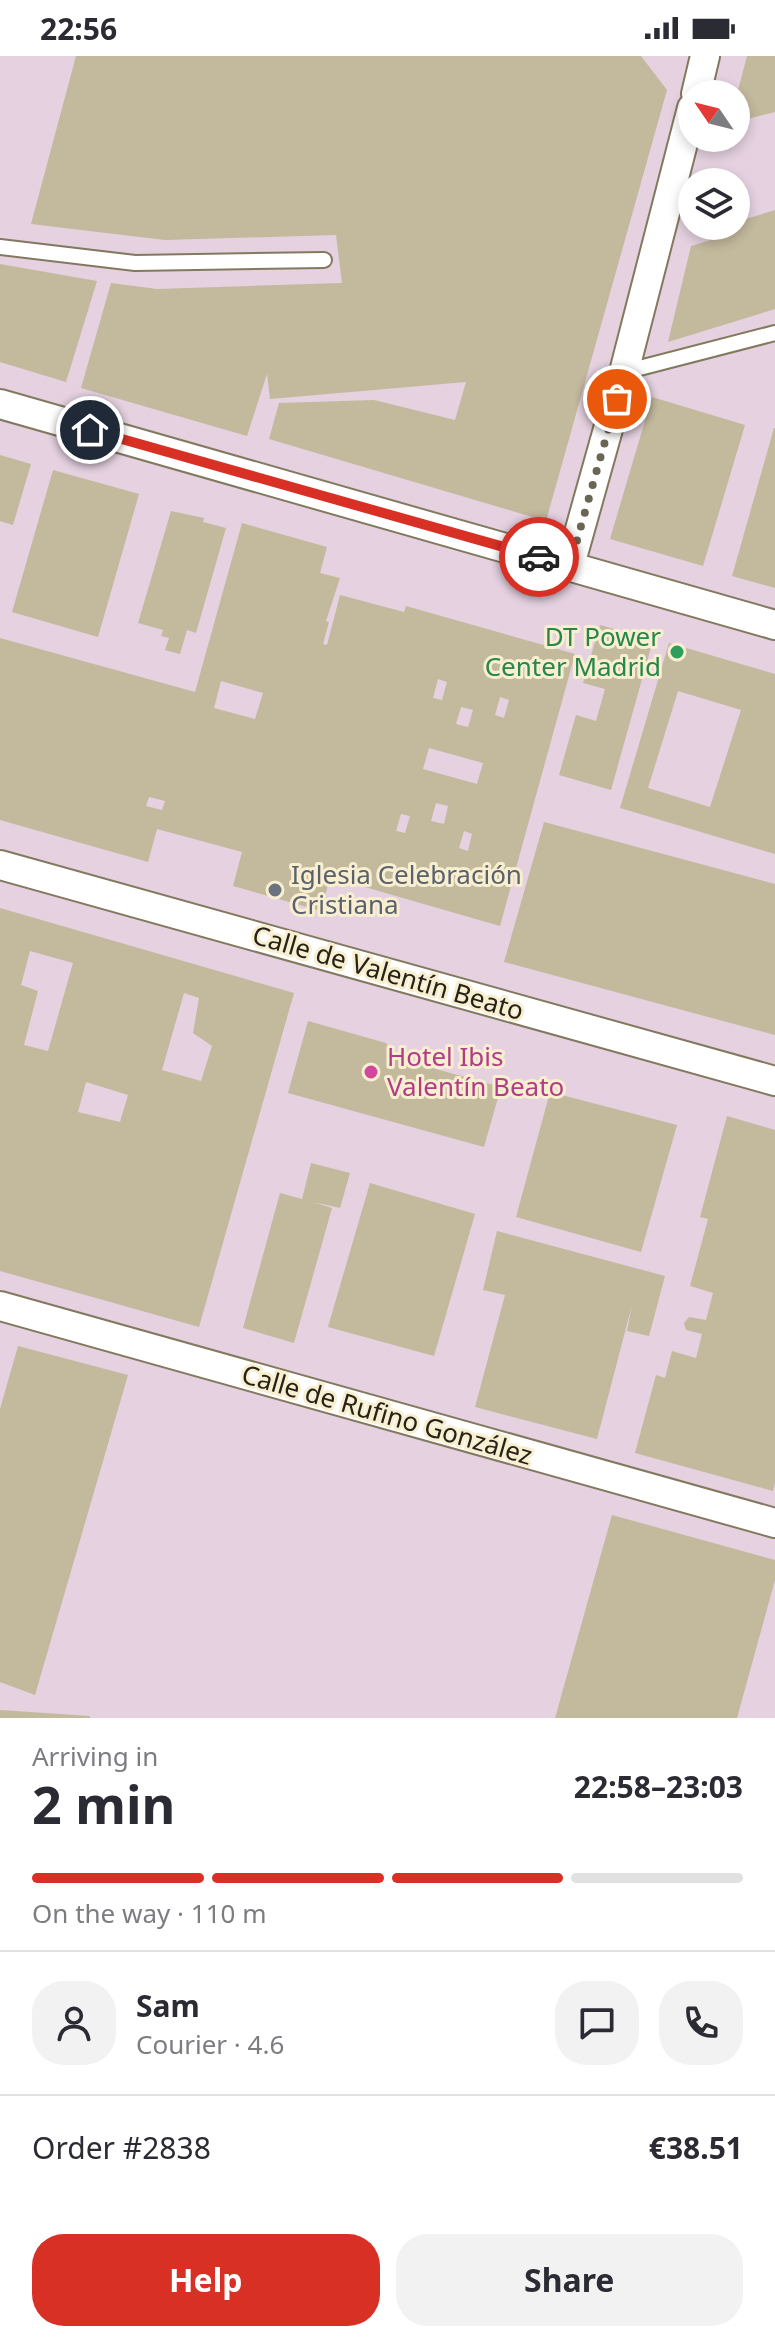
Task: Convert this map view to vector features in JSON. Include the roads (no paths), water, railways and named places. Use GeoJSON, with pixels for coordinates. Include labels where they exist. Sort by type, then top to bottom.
{"type":"FeatureCollection","features":[{"type":"Feature","properties":{"kind":"street"},"geometry":{"type":"LineString","coordinates":[[699,80],[705,56]]}},
{"type":"Feature","properties":{"kind":"street"},"geometry":{"type":"LineString","coordinates":[[570,565],[681,152]]}},
{"type":"Feature","properties":{"kind":"street"},"geometry":{"type":"LineString","coordinates":[[0,404],[775,625]]}},
{"type":"Feature","properties":{"kind":"street","name":"Calle de Valentín Beato"},"geometry":{"type":"LineString","coordinates":[[0,865],[775,1081]]}},
{"type":"Feature","properties":{"kind":"street","name":"Calle de Rufino González"},"geometry":{"type":"LineString","coordinates":[[0,1306],[775,1523]]}},
{"type":"Feature","properties":{"kind":"lane"},"geometry":{"type":"LineString","coordinates":[[0,247],[135,263],[324,260]]}},
{"type":"Feature","properties":{"kind":"lane"},"geometry":{"type":"LineString","coordinates":[[624,372],[775,333]]}},
{"type":"Feature","properties":{"kind":"place","name":"DT Power Center Madrid"},"geometry":{"type":"Point","coordinates":[677,652]}},
{"type":"Feature","properties":{"kind":"place","name":"Iglesia Celebración Cristiana"},"geometry":{"type":"Point","coordinates":[275,890]}},
{"type":"Feature","properties":{"kind":"place","name":"Hotel Ibis Valentín Beato"},"geometry":{"type":"Point","coordinates":[371,1072]}}]}
